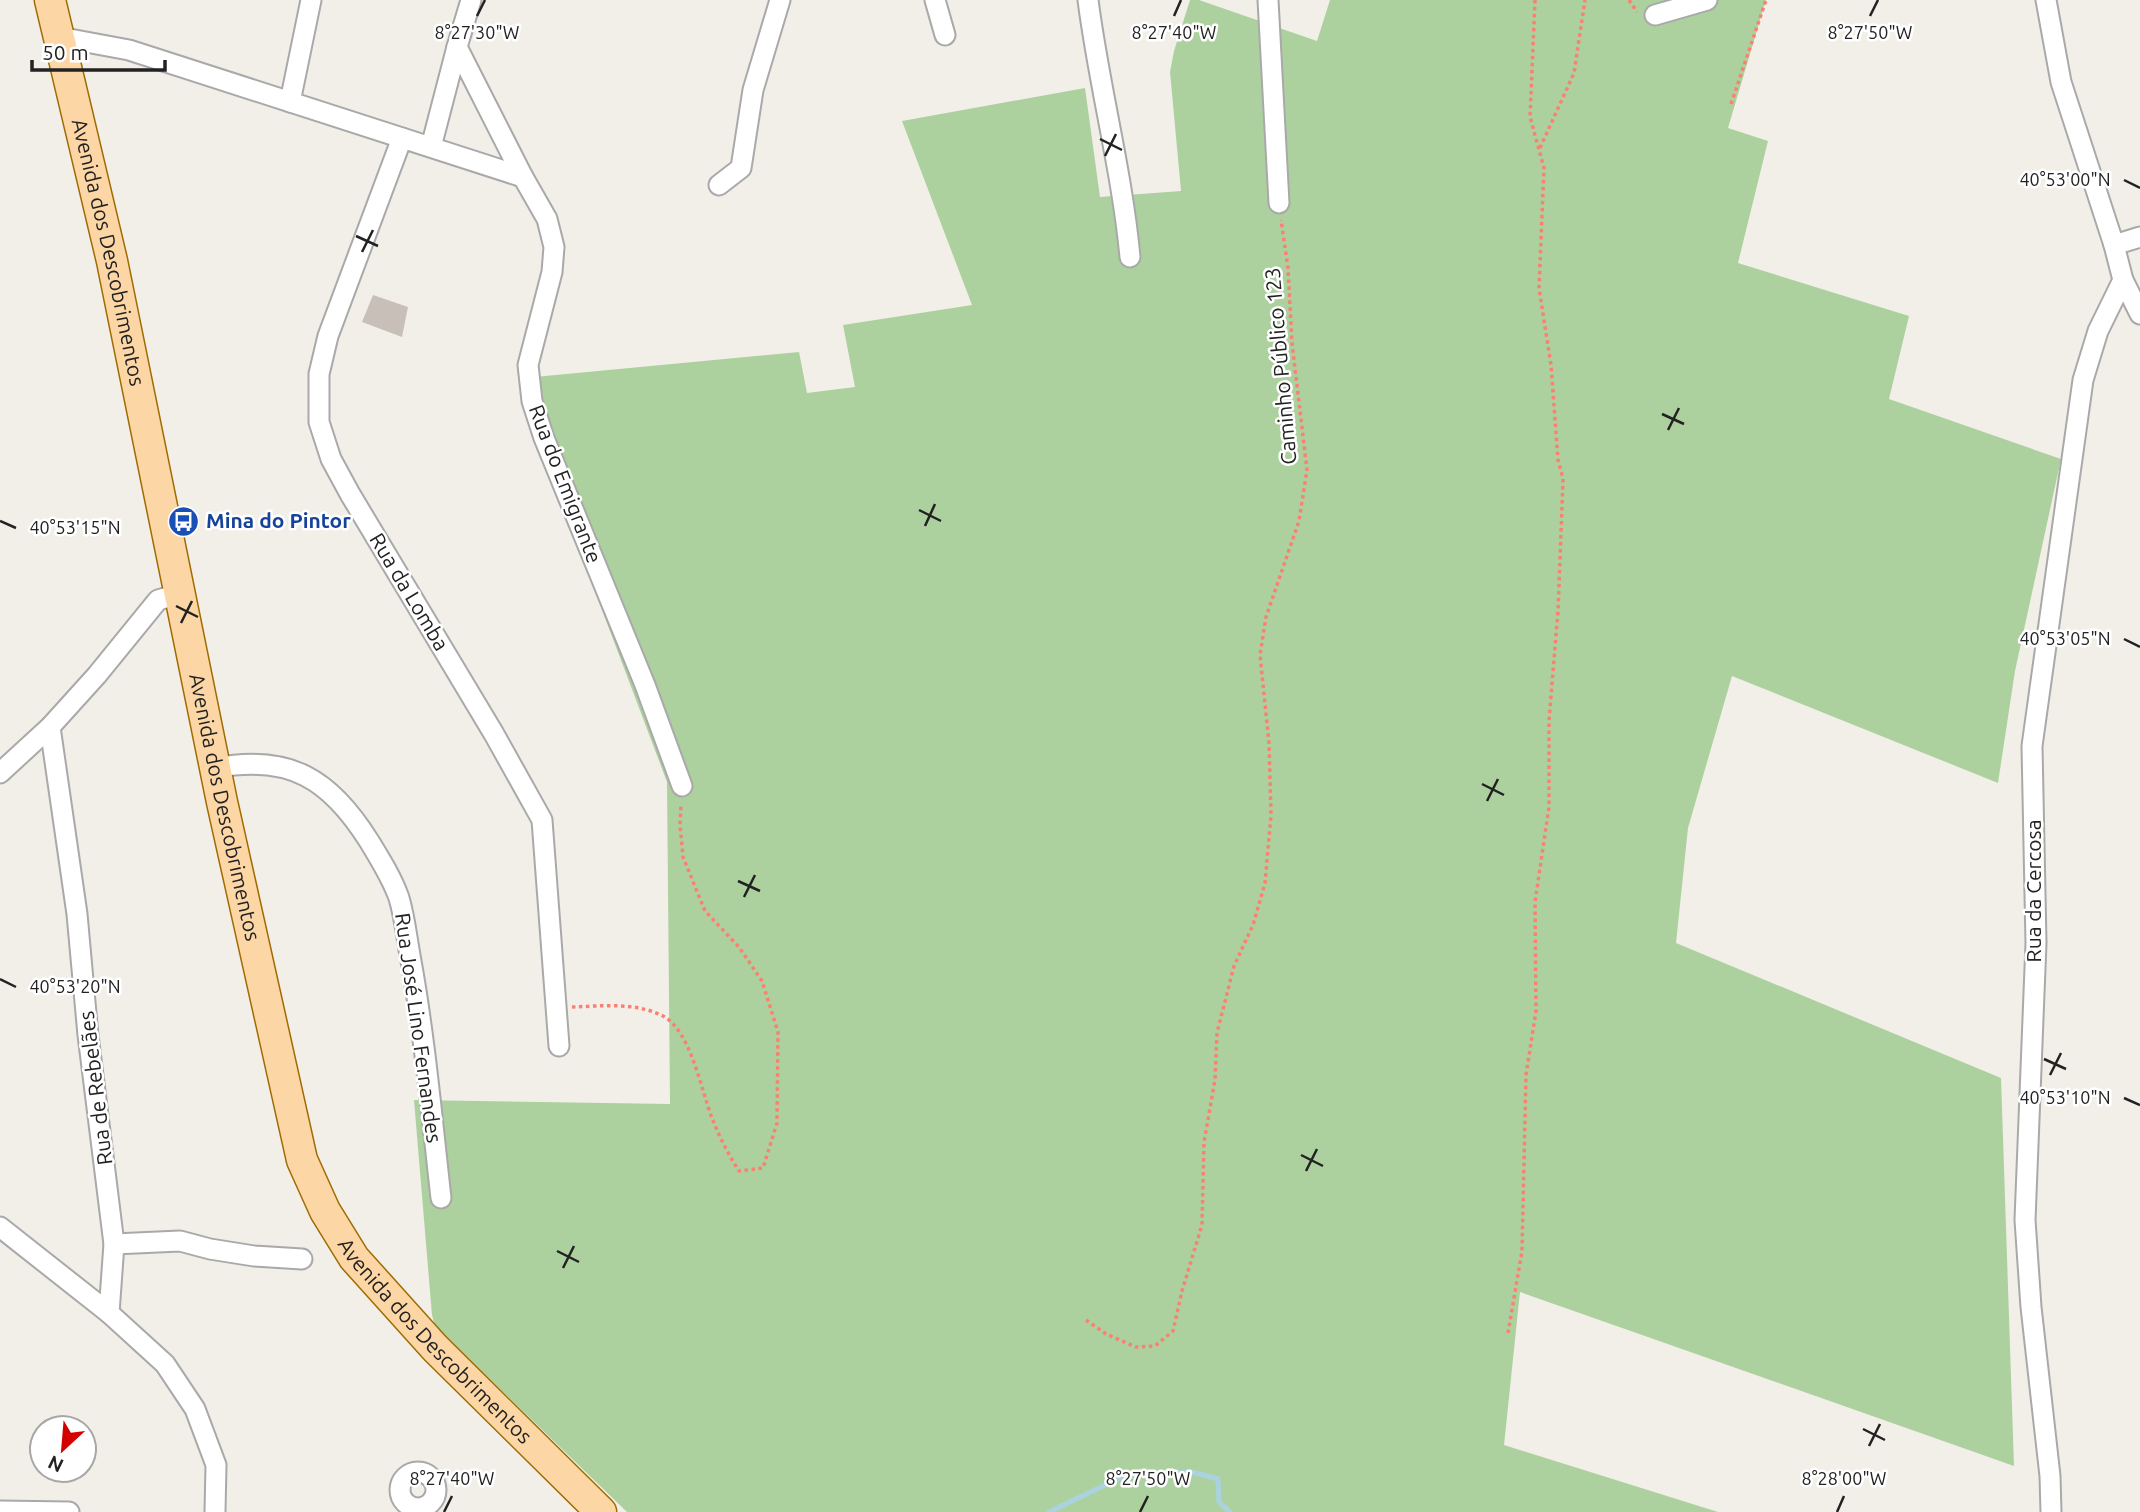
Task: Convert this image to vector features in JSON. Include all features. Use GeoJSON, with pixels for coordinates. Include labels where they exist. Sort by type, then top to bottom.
{"type":"FeatureCollection","features":[{"type":"Feature","properties":{"kind":"main road","name":"Avenida dos Descobrimentos"},"geometry":{"type":"LineString","coordinates":[[50,0],[112,261],[215,768],[302,1160],[325,1211],[354,1258],[435,1348],[601,1512]]}},
{"type":"Feature","properties":{"kind":"street"},"geometry":{"type":"LineString","coordinates":[[290,102],[311,0]]}},
{"type":"Feature","properties":{"kind":"street"},"geometry":{"type":"LineString","coordinates":[[431,147],[471,0]]}},
{"type":"Feature","properties":{"kind":"street"},"geometry":{"type":"LineString","coordinates":[[719,185],[741,168],[753,90],[780,0]]}},
{"type":"Feature","properties":{"kind":"street"},"geometry":{"type":"LineString","coordinates":[[935,0],[945,35]]}},
{"type":"Feature","properties":{"kind":"street"},"geometry":{"type":"LineString","coordinates":[[1088,0],[1096,59],[1126,213],[1130,257]]}},
{"type":"Feature","properties":{"kind":"street"},"geometry":{"type":"LineString","coordinates":[[1268,0],[1279,203]]}},
{"type":"Feature","properties":{"kind":"street"},"geometry":{"type":"LineString","coordinates":[[1655,15],[1707,0]]}},
{"type":"Feature","properties":{"kind":"street"},"geometry":{"type":"LineString","coordinates":[[2046,0],[2061,82],[2123,280],[2140,314]]}},
{"type":"Feature","properties":{"kind":"street"},"geometry":{"type":"LineString","coordinates":[[60,37],[128,50],[523,177]]}},
{"type":"Feature","properties":{"kind":"street","name":"Rua do Emigrante"},"geometry":{"type":"LineString","coordinates":[[457,47],[547,219],[554,247],[552,272],[528,365],[532,401],[544,438],[645,685],[682,786]]}},
{"type":"Feature","properties":{"kind":"street","name":"Rua da Lomba"},"geometry":{"type":"LineString","coordinates":[[402,138],[328,336],[319,374],[319,422],[331,459],[350,494],[494,734],[542,820],[559,1046]]}},
{"type":"Feature","properties":{"kind":"street"},"geometry":{"type":"LineString","coordinates":[[2114,245],[2140,237]]}},
{"type":"Feature","properties":{"kind":"street","name":"Rua da Cercosa"},"geometry":{"type":"LineString","coordinates":[[2051,1512],[2050,1476],[2031,1307],[2025,1220],[2036,943],[2032,746],[2082,380],[2098,331],[2123,280]]}},
{"type":"Feature","properties":{"kind":"street"},"geometry":{"type":"LineString","coordinates":[[0,773],[50,727],[97,675],[158,600],[179,594]]}},
{"type":"Feature","properties":{"kind":"street","name":"Rua de Rebelães"},"geometry":{"type":"LineString","coordinates":[[50,727],[77,914],[88,1035],[114,1244],[109,1313]]}},
{"type":"Feature","properties":{"kind":"street","name":"Rua José Lino Fernandes"},"geometry":{"type":"LineString","coordinates":[[215,768],[242,762],[290,768],[324,786],[353,815],[384,866],[399,898],[419,1007],[441,1198]]}},
{"type":"Feature","properties":{"kind":"street"},"geometry":{"type":"LineString","coordinates":[[0,1227],[109,1313],[165,1364],[195,1409],[216,1465],[215,1512]]}},
{"type":"Feature","properties":{"kind":"street"},"geometry":{"type":"LineString","coordinates":[[114,1244],[180,1241],[254,1256],[302,1259]]}},
{"type":"Feature","properties":{"kind":"street"},"geometry":{"type":"LineString","coordinates":[[0,1511],[69,1512]]}},
{"type":"Feature","properties":{"kind":"path"},"geometry":{"type":"LineString","coordinates":[[1508,1333],[1522,1251],[1526,1075],[1536,1011],[1535,902],[1549,807],[1549,721],[1558,611],[1563,479],[1558,460],[1552,365],[1539,288],[1544,168],[1531,117],[1535,0]]}},
{"type":"Feature","properties":{"kind":"path"},"geometry":{"type":"LineString","coordinates":[[1539,150],[1574,73],[1585,0]]}},
{"type":"Feature","properties":{"kind":"path"},"geometry":{"type":"LineString","coordinates":[[1731,104],[1766,0]]}},
{"type":"Feature","properties":{"kind":"path","name":"Caminho Público 123"},"geometry":{"type":"LineString","coordinates":[[1086,1320],[1106,1334],[1136,1347],[1155,1346],[1173,1331],[1202,1225],[1204,1142],[1215,1080],[1217,1034],[1234,966],[1253,925],[1265,883],[1271,816],[1269,743],[1260,654],[1266,617],[1299,521],[1307,470],[1292,342],[1288,268],[1279,203]]}},
{"type":"Feature","properties":{"kind":"path"},"geometry":{"type":"LineString","coordinates":[[556,1008],[642,1008],[666,1017],[684,1040],[711,1116],[739,1171],[763,1168],[777,1123],[778,1032],[762,981],[738,947],[705,911],[683,857],[680,825],[682,786]]}},
{"type":"Feature","properties":{"kind":"green space"},"geometry":{"type":"Polygon","coordinates":[[[1190,0],[1199,0],[1317,41],[1330,0],[1766,0],[1728,128],[1768,141],[1738,263],[1909,316],[1889,399],[2061,459],[2015,671],[1998,783],[1732,676],[1688,828],[1676,943],[2001,1078],[2014,1466],[1520,1292],[1504,1445],[1718,1512],[627,1512],[435,1326],[414,1100],[670,1104],[667,782],[539,443],[524,378],[799,352],[807,393],[855,387],[843,325],[972,305],[902,121],[1085,88],[1100,197],[1181,191],[1170,72],[1190,0]]]}},
{"type":"Feature","properties":{"kind":"building"},"geometry":{"type":"Polygon","coordinates":[[[373,295],[408,307],[402,337],[362,322],[373,295]]]}},
{"type":"Feature","properties":{"kind":"waterway"},"geometry":{"type":"LineString","coordinates":[[1049,1512],[1124,1476],[1192,1472],[1218,1479],[1219,1502],[1230,1512]]}},
{"type":"Feature","properties":{"kind":"place","name":"Mina do Pintor"},"geometry":{"type":"Point","coordinates":[183,521]}}]}
